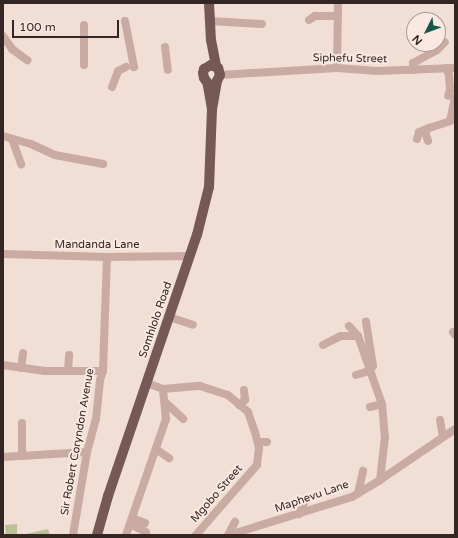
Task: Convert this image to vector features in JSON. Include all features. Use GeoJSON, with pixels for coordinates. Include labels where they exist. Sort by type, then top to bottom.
{"type":"FeatureCollection","features":[{"type":"Feature","properties":{"kind":"main road","name":"Somhlolo Road"},"geometry":{"type":"LineString","coordinates":[[97,535],[108,496],[190,256],[209,187],[213,74],[208,3]]}},
{"type":"Feature","properties":{"kind":"street"},"geometry":{"type":"LineString","coordinates":[[337,68],[338,3]]}},
{"type":"Feature","properties":{"kind":"street"},"geometry":{"type":"LineString","coordinates":[[309,20],[315,16],[338,16]]}},
{"type":"Feature","properties":{"kind":"street"},"geometry":{"type":"LineString","coordinates":[[112,87],[118,71],[130,67],[125,21]]}},
{"type":"Feature","properties":{"kind":"street"},"geometry":{"type":"LineString","coordinates":[[210,21],[262,24]]}},
{"type":"Feature","properties":{"kind":"street"},"geometry":{"type":"LineString","coordinates":[[84,25],[84,64]]}},
{"type":"Feature","properties":{"kind":"street"},"geometry":{"type":"LineString","coordinates":[[3,36],[12,49],[27,60]]}},
{"type":"Feature","properties":{"kind":"street"},"geometry":{"type":"LineString","coordinates":[[165,47],[168,70]]}},
{"type":"Feature","properties":{"kind":"street"},"geometry":{"type":"LineString","coordinates":[[414,70],[413,62],[433,52]]}},
{"type":"Feature","properties":{"kind":"street"},"geometry":{"type":"LineString","coordinates":[[417,138],[419,132],[450,121],[451,97],[449,75],[455,59]]}},
{"type":"Feature","properties":{"kind":"street","name":"Siphefu Street"},"geometry":{"type":"LineString","coordinates":[[213,74],[337,68],[377,71],[452,69]]}},
{"type":"Feature","properties":{"kind":"street"},"geometry":{"type":"LineString","coordinates":[[428,141],[426,131],[429,128]]}},
{"type":"Feature","properties":{"kind":"street"},"geometry":{"type":"LineString","coordinates":[[3,136],[31,144],[55,155],[102,164]]}},
{"type":"Feature","properties":{"kind":"street"},"geometry":{"type":"LineString","coordinates":[[12,139],[21,164]]}},
{"type":"Feature","properties":{"kind":"street","name":"Mandanda Lane"},"geometry":{"type":"LineString","coordinates":[[3,254],[107,257],[190,256]]}},
{"type":"Feature","properties":{"kind":"street","name":"Sir Robert Coryndon Avenue"},"geometry":{"type":"LineString","coordinates":[[73,535],[87,452],[96,419],[100,380],[103,371],[107,257]]}},
{"type":"Feature","properties":{"kind":"street"},"geometry":{"type":"LineString","coordinates":[[169,317],[193,325]]}},
{"type":"Feature","properties":{"kind":"street"},"geometry":{"type":"LineString","coordinates":[[356,376],[369,371],[373,366],[366,322]]}},
{"type":"Feature","properties":{"kind":"street"},"geometry":{"type":"LineString","coordinates":[[349,326],[358,336],[369,371],[382,404],[385,437],[380,480]]}},
{"type":"Feature","properties":{"kind":"street"},"geometry":{"type":"LineString","coordinates":[[323,345],[341,336],[358,336]]}},
{"type":"Feature","properties":{"kind":"street"},"geometry":{"type":"LineString","coordinates":[[21,368],[24,353]]}},
{"type":"Feature","properties":{"kind":"street"},"geometry":{"type":"LineString","coordinates":[[68,371],[69,355]]}},
{"type":"Feature","properties":{"kind":"street"},"geometry":{"type":"LineString","coordinates":[[3,365],[45,371],[103,371]]}},
{"type":"Feature","properties":{"kind":"street","name":"Mgobo Street"},"geometry":{"type":"LineString","coordinates":[[147,383],[163,389],[200,386],[228,395],[248,412],[258,442],[259,448],[257,465],[200,534]]}},
{"type":"Feature","properties":{"kind":"street"},"geometry":{"type":"LineString","coordinates":[[126,535],[166,419],[163,389]]}},
{"type":"Feature","properties":{"kind":"street"},"geometry":{"type":"LineString","coordinates":[[239,405],[245,400],[244,390]]}},
{"type":"Feature","properties":{"kind":"street"},"geometry":{"type":"LineString","coordinates":[[165,402],[183,419]]}},
{"type":"Feature","properties":{"kind":"street"},"geometry":{"type":"LineString","coordinates":[[370,407],[382,404]]}},
{"type":"Feature","properties":{"kind":"street"},"geometry":{"type":"LineString","coordinates":[[440,420],[443,437]]}},
{"type":"Feature","properties":{"kind":"street"},"geometry":{"type":"LineString","coordinates":[[22,423],[22,456]]}},
{"type":"Feature","properties":{"kind":"street","name":"Maphevu Lane"},"geometry":{"type":"LineString","coordinates":[[228,535],[299,514],[358,493],[395,473],[455,429]]}},
{"type":"Feature","properties":{"kind":"street"},"geometry":{"type":"LineString","coordinates":[[258,442],[267,442]]}},
{"type":"Feature","properties":{"kind":"street"},"geometry":{"type":"LineString","coordinates":[[156,449],[169,458]]}},
{"type":"Feature","properties":{"kind":"street"},"geometry":{"type":"LineString","coordinates":[[3,457],[87,452]]}},
{"type":"Feature","properties":{"kind":"street"},"geometry":{"type":"LineString","coordinates":[[358,493],[363,471]]}},
{"type":"Feature","properties":{"kind":"street"},"geometry":{"type":"LineString","coordinates":[[299,514],[305,501]]}},
{"type":"Feature","properties":{"kind":"street"},"geometry":{"type":"LineString","coordinates":[[131,521],[145,523]]}},
{"type":"Feature","properties":{"kind":"street"},"geometry":{"type":"LineString","coordinates":[[131,521],[146,532]]}},
{"type":"Feature","properties":{"kind":"street"},"geometry":{"type":"LineString","coordinates":[[228,535],[235,522]]}},
{"type":"Feature","properties":{"kind":"green space"},"geometry":{"type":"Polygon","coordinates":[[[17,524],[17,534],[6,534],[5,525],[17,524]]]}},
{"type":"Feature","properties":{"kind":"green space"},"geometry":{"type":"Polygon","coordinates":[[[48,529],[50,535],[26,534],[48,529]]]}}]}
